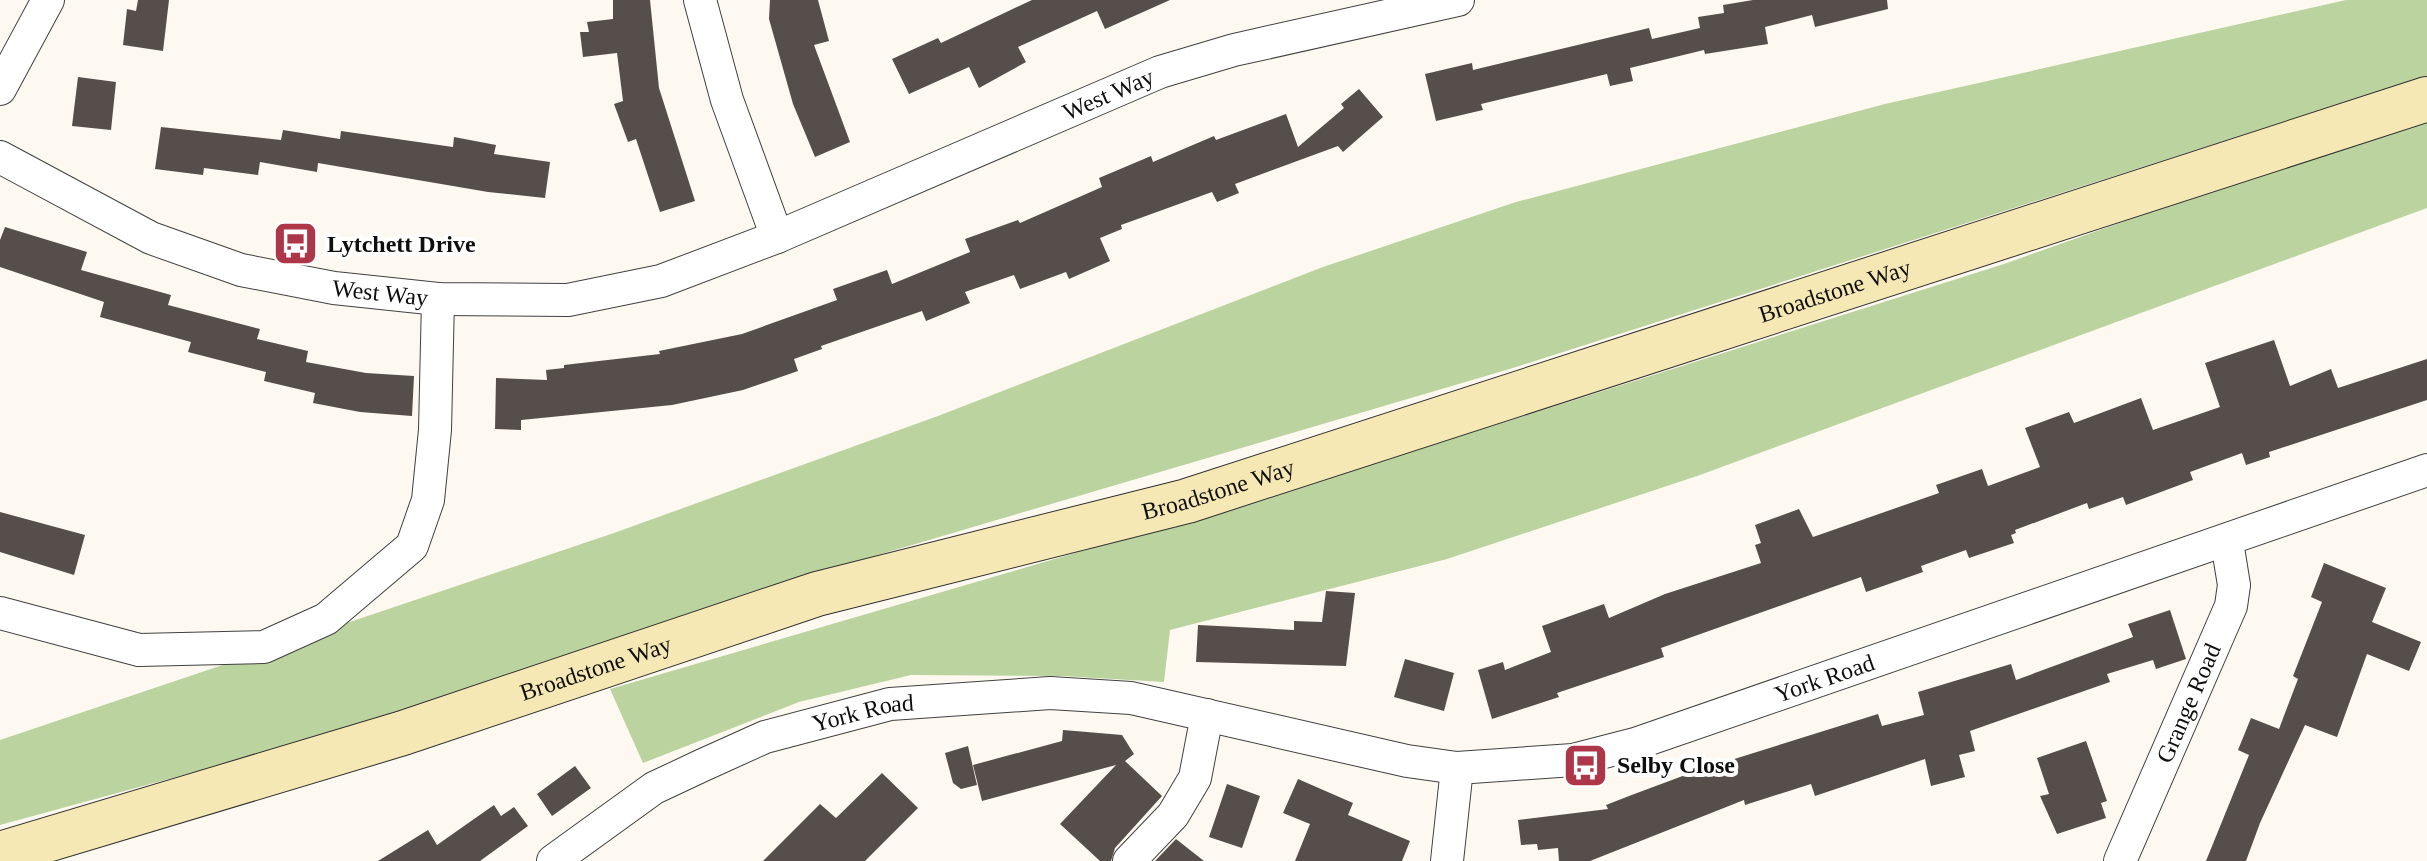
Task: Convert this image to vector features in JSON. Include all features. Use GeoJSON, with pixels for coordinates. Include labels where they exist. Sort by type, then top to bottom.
{"type":"FeatureCollection","features":[{"type":"Feature","properties":{"kind":"street"},"geometry":{"type":"LineString","coordinates":[[0,89],[48,0]]}},
{"type":"Feature","properties":{"kind":"street"},"geometry":{"type":"LineString","coordinates":[[700,0],[727,100],[777,237]]}},
{"type":"Feature","properties":{"kind":"street","name":"West Way"},"geometry":{"type":"LineString","coordinates":[[0,157],[151,238],[241,270],[334,288],[438,299],[568,300],[661,281],[777,237],[1160,72],[1234,50],[1458,0]]}},
{"type":"Feature","properties":{"kind":"street","name":"Broadstone Way"},"geometry":{"type":"LineString","coordinates":[[0,854],[403,733],[817,594],[1187,501],[2427,99]]}},
{"type":"Feature","properties":{"kind":"street"},"geometry":{"type":"LineString","coordinates":[[0,613],[139,650],[264,647],[326,619],[412,546],[424,511],[435,430],[438,299]]}},
{"type":"Feature","properties":{"kind":"street","name":"York Road"},"geometry":{"type":"LineString","coordinates":[[553,861],[654,788],[703,765],[765,737],[890,704],[1050,693],[1131,698],[1407,761],[1457,768],[1573,760],[1635,744],[2227,542],[2427,470]]}},
{"type":"Feature","properties":{"kind":"street","name":"Grange Road"},"geometry":{"type":"LineString","coordinates":[[2120,861],[2231,606],[2234,585],[2227,542]]}},
{"type":"Feature","properties":{"kind":"street"},"geometry":{"type":"LineString","coordinates":[[1129,861],[1173,815],[1195,778],[1207,715]]}},
{"type":"Feature","properties":{"kind":"street"},"geometry":{"type":"LineString","coordinates":[[1447,861],[1457,768]]}},
{"type":"Feature","properties":{"kind":"green space"},"geometry":{"type":"Polygon","coordinates":[[[2346,0],[2427,0],[2427,76],[1513,368],[749,593],[330,735],[0,825],[0,740],[614,533],[938,416],[1323,267],[1516,202],[1885,104],[2346,0]]]}},
{"type":"Feature","properties":{"kind":"green space"},"geometry":{"type":"Polygon","coordinates":[[[2427,114],[2427,208],[1700,475],[1447,559],[1170,630],[1164,682],[1063,676],[911,675],[799,702],[643,763],[610,689],[1284,492],[2004,264],[2427,114]]]}},
{"type":"Feature","properties":{"kind":"building"},"geometry":{"type":"Polygon","coordinates":[[[138,0],[169,0],[163,51],[123,45],[127,9],[136,11],[138,0]]]}},
{"type":"Feature","properties":{"kind":"building"},"geometry":{"type":"Polygon","coordinates":[[[613,0],[650,0],[659,88],[695,201],[660,212],[636,139],[628,142],[614,104],[623,101],[617,53],[583,57],[580,32],[589,32],[587,22],[613,19],[613,0]]]}},
{"type":"Feature","properties":{"kind":"building"},"geometry":{"type":"Polygon","coordinates":[[[770,0],[818,0],[829,41],[814,45],[850,142],[815,157],[793,104],[769,19],[770,0]]]}},
{"type":"Feature","properties":{"kind":"building"},"geometry":{"type":"Polygon","coordinates":[[[1032,0],[1170,0],[1105,29],[1097,11],[1018,47],[1026,62],[979,88],[969,67],[909,94],[892,59],[938,38],[941,43],[1032,0]]]}},
{"type":"Feature","properties":{"kind":"building"},"geometry":{"type":"Polygon","coordinates":[[[1753,0],[1887,0],[1888,9],[1815,27],[1812,15],[1765,27],[1768,44],[1705,54],[1704,50],[1630,68],[1633,81],[1610,86],[1607,74],[1481,104],[1483,110],[1436,121],[1425,74],[1472,63],[1473,70],[1649,28],[1652,39],[1700,28],[1698,17],[1724,13],[1723,5],[1753,0]]]}},
{"type":"Feature","properties":{"kind":"building"},"geometry":{"type":"Polygon","coordinates":[[[78,77],[116,82],[111,130],[72,126],[78,77]]]}},
{"type":"Feature","properties":{"kind":"building"},"geometry":{"type":"Polygon","coordinates":[[[1359,89],[1383,117],[1343,152],[1338,146],[1235,184],[1239,193],[1217,202],[1212,192],[1121,225],[1122,229],[1100,238],[1110,261],[1069,279],[1066,272],[1020,289],[1014,275],[965,292],[970,303],[926,321],[922,311],[821,346],[822,349],[794,359],[798,371],[743,390],[672,405],[521,420],[521,430],[495,429],[496,378],[547,380],[546,370],[564,368],[564,365],[660,354],[659,351],[742,334],[837,300],[833,289],[887,270],[892,284],[970,252],[965,239],[1018,220],[1020,223],[1102,187],[1099,178],[1151,156],[1153,162],[1214,136],[1216,140],[1286,114],[1298,147],[1344,108],[1341,104],[1359,89]]]}},
{"type":"Feature","properties":{"kind":"building"},"geometry":{"type":"Polygon","coordinates":[[[161,127],[281,140],[283,130],[340,139],[341,131],[453,147],[454,137],[496,145],[494,154],[550,162],[545,198],[488,192],[318,163],[317,172],[260,162],[258,175],[204,168],[203,175],[155,169],[161,127]]]}},
{"type":"Feature","properties":{"kind":"building"},"geometry":{"type":"Polygon","coordinates":[[[5,227],[87,252],[81,270],[171,295],[168,305],[260,329],[257,339],[308,351],[306,362],[366,373],[414,376],[412,416],[360,412],[313,403],[315,393],[264,381],[266,372],[188,352],[191,342],[100,317],[104,302],[0,267],[0,240],[5,227]]]}},
{"type":"Feature","properties":{"kind":"building"},"geometry":{"type":"Polygon","coordinates":[[[2274,340],[2290,386],[2331,369],[2338,388],[2427,359],[2427,400],[2269,452],[2270,457],[2246,465],[2242,453],[2190,472],[2193,480],[2126,505],[2123,497],[2089,509],[2087,503],[2015,530],[2016,533],[2011,535],[2014,543],[1969,558],[1966,550],[1921,566],[1923,572],[1866,592],[1861,577],[1661,648],[1664,657],[1557,693],[1559,697],[1492,719],[1478,670],[1503,662],[1505,670],[1551,652],[1542,626],[1604,604],[1609,618],[1665,594],[1761,563],[1755,545],[1761,543],[1755,525],[1799,509],[1813,537],[1939,493],[1936,485],[1982,469],[1988,486],[2040,467],[2025,428],[2069,412],[2074,423],[2141,398],[2153,430],[2220,407],[2205,363],[2274,340]]]}},
{"type":"Feature","properties":{"kind":"building"},"geometry":{"type":"Polygon","coordinates":[[[0,512],[85,535],[74,575],[0,552],[0,512]]]}},
{"type":"Feature","properties":{"kind":"building"},"geometry":{"type":"Polygon","coordinates":[[[2324,563],[2386,588],[2372,622],[2421,642],[2409,671],[2367,654],[2337,737],[2305,725],[2246,861],[2206,861],[2249,755],[2238,750],[2251,718],[2279,729],[2298,679],[2293,676],[2322,602],[2311,597],[2324,563]]]}},
{"type":"Feature","properties":{"kind":"building"},"geometry":{"type":"Polygon","coordinates":[[[1326,591],[1355,593],[1346,666],[1196,662],[1198,625],[1294,630],[1294,621],[1322,622],[1326,591]]]}},
{"type":"Feature","properties":{"kind":"building"},"geometry":{"type":"Polygon","coordinates":[[[2170,610],[2186,659],[2156,669],[2153,660],[2107,674],[2110,682],[1970,731],[1975,751],[1959,755],[1965,777],[1931,786],[1925,759],[1815,796],[1811,784],[1745,805],[1744,800],[1590,861],[1559,861],[1558,848],[1538,850],[1537,844],[1521,845],[1518,820],[1608,809],[1606,805],[1696,771],[1878,714],[1882,726],[1924,715],[1918,692],[2011,664],[2016,680],[2133,637],[2128,624],[2170,610]]]}},
{"type":"Feature","properties":{"kind":"building"},"geometry":{"type":"Polygon","coordinates":[[[1405,659],[1454,673],[1444,711],[1394,697],[1405,659]]]}},
{"type":"Feature","properties":{"kind":"building"},"geometry":{"type":"Polygon","coordinates":[[[1063,730],[1122,735],[1134,754],[1125,761],[1162,796],[1115,848],[1111,861],[1100,861],[1060,824],[1116,765],[982,801],[973,765],[1062,741],[1063,730]]]}},
{"type":"Feature","properties":{"kind":"building"},"geometry":{"type":"Polygon","coordinates":[[[2086,741],[2107,801],[2101,803],[2106,818],[2057,834],[2040,796],[2049,794],[2037,758],[2086,741]]]}},
{"type":"Feature","properties":{"kind":"building"},"geometry":{"type":"Polygon","coordinates":[[[968,746],[977,785],[961,789],[953,783],[945,753],[968,746]]]}},
{"type":"Feature","properties":{"kind":"building"},"geometry":{"type":"Polygon","coordinates":[[[575,766],[591,788],[552,816],[537,794],[575,766]]]}},
{"type":"Feature","properties":{"kind":"building"},"geometry":{"type":"Polygon","coordinates":[[[882,773],[918,808],[865,861],[763,861],[820,804],[836,818],[882,773]]]}},
{"type":"Feature","properties":{"kind":"building"},"geometry":{"type":"Polygon","coordinates":[[[1298,779],[1353,803],[1348,815],[1410,841],[1402,861],[1295,861],[1310,824],[1283,813],[1298,779]]]}},
{"type":"Feature","properties":{"kind":"building"},"geometry":{"type":"Polygon","coordinates":[[[1227,784],[1260,796],[1242,848],[1209,837],[1227,784]]]}},
{"type":"Feature","properties":{"kind":"building"},"geometry":{"type":"Polygon","coordinates":[[[494,805],[501,816],[514,807],[528,826],[480,861],[378,861],[428,830],[437,845],[494,805]]]}},
{"type":"Feature","properties":{"kind":"building"},"geometry":{"type":"Polygon","coordinates":[[[1176,839],[1204,861],[1155,861],[1176,839]]]}},
{"type":"Feature","properties":{"kind":"place","name":"Lytchett Drive"},"geometry":{"type":"Point","coordinates":[296,244]}},
{"type":"Feature","properties":{"kind":"place","name":"Selby Close"},"geometry":{"type":"Point","coordinates":[1586,765]}}]}
